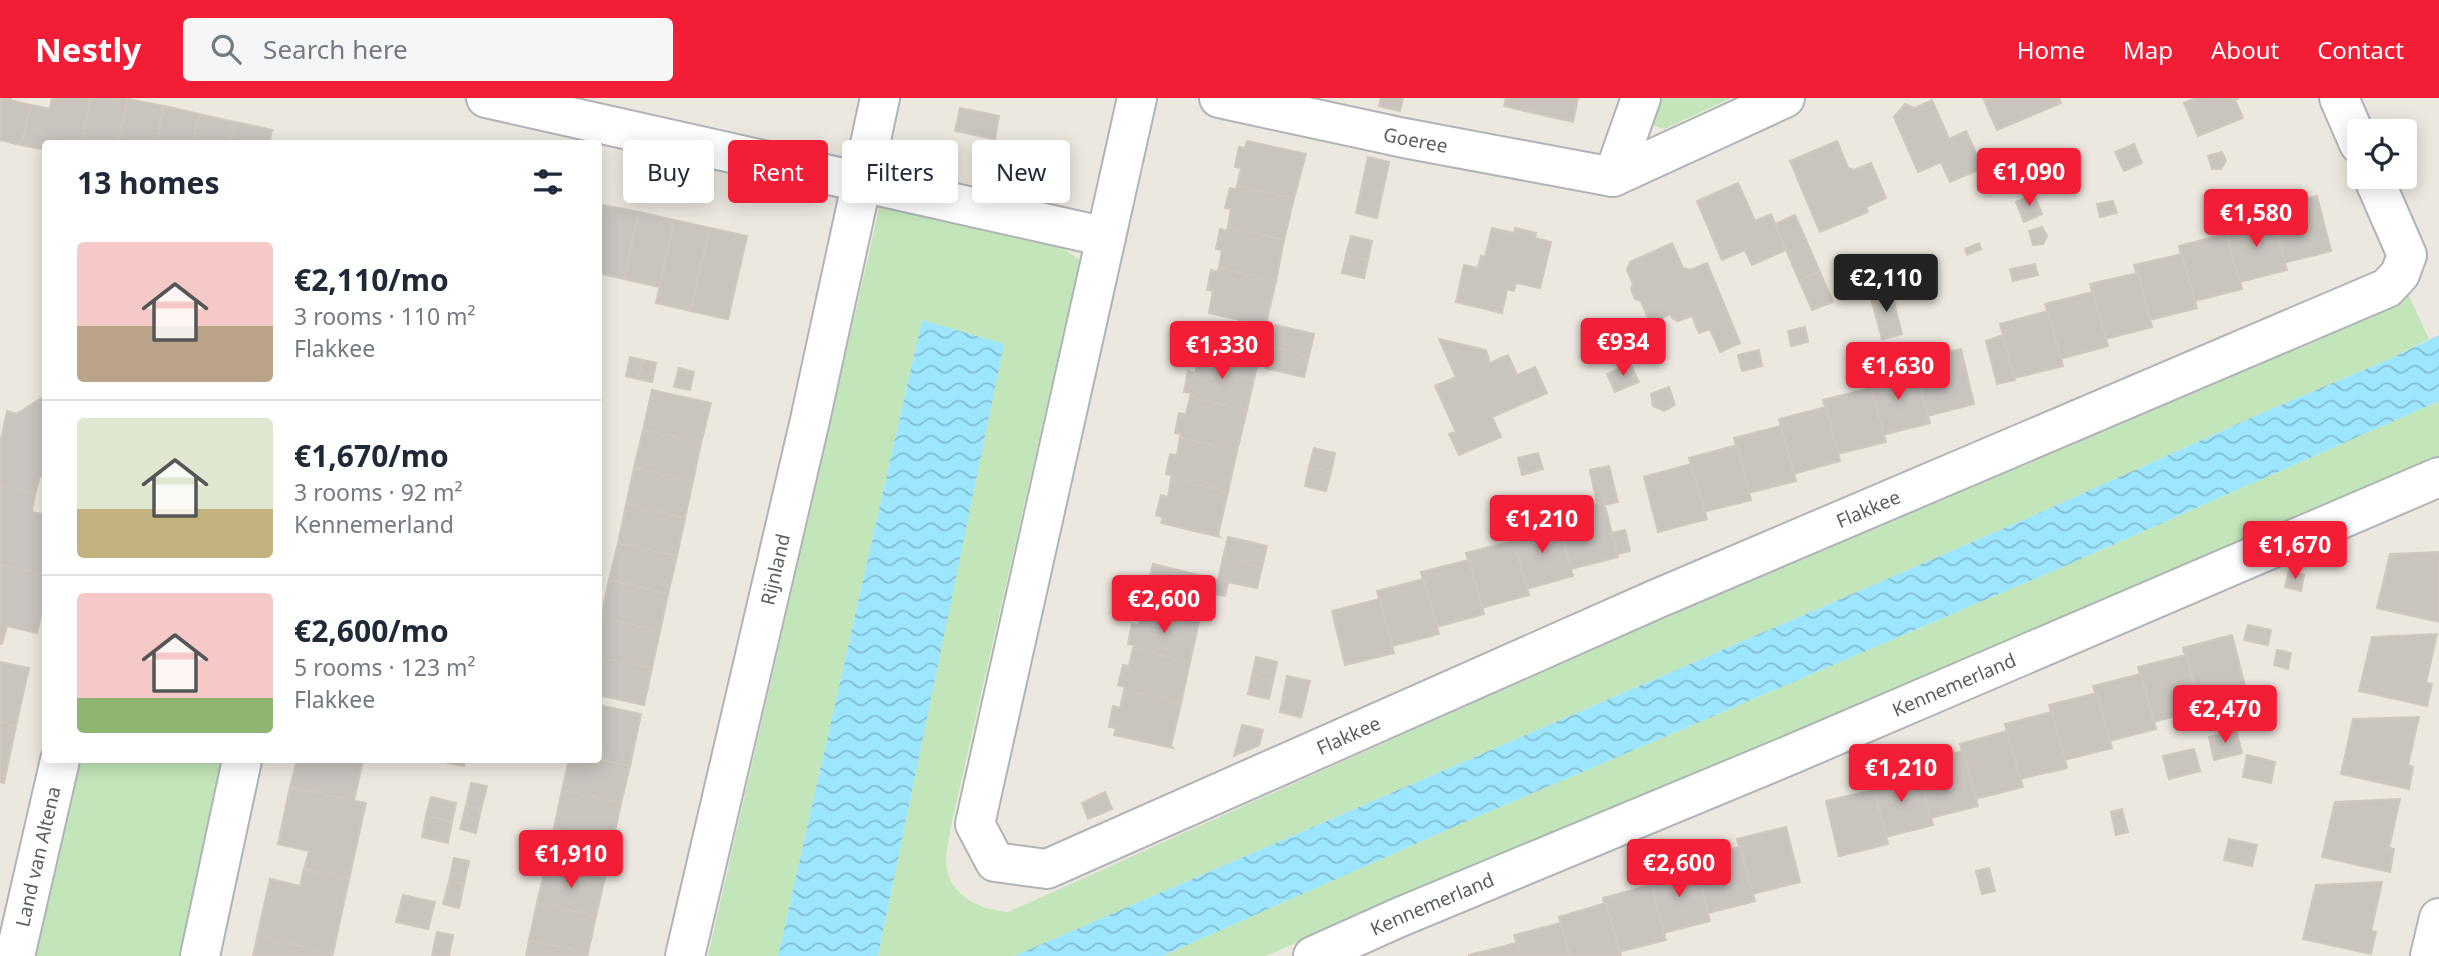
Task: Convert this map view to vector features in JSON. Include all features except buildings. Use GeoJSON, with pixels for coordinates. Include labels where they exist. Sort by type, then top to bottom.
{"type":"FeatureCollection","features":[{"type":"Feature","properties":{"kind":"street"},"geometry":{"type":"LineString","coordinates":[[486,98],[842,177]]}},
{"type":"Feature","properties":{"kind":"street","name":"Rijnland"},"geometry":{"type":"LineString","coordinates":[[870,140],[880,98]]}},
{"type":"Feature","properties":{"kind":"street","name":"Flakkee"},"geometry":{"type":"LineString","coordinates":[[1137,98],[975,824],[995,862],[1047,869],[1654,600],[2387,288],[2400,274],[2407,255],[2378,189]]}},
{"type":"Feature","properties":{"kind":"street","name":"Goeree"},"geometry":{"type":"LineString","coordinates":[[1219,98],[1404,138],[1613,177]]}},
{"type":"Feature","properties":{"kind":"street"},"geometry":{"type":"LineString","coordinates":[[1613,177],[1641,98]]}},
{"type":"Feature","properties":{"kind":"street"},"geometry":{"type":"LineString","coordinates":[[1613,177],[1785,98]]}},
{"type":"Feature","properties":{"kind":"street"},"geometry":{"type":"LineString","coordinates":[[2339,98],[2348,119]]}},
{"type":"Feature","properties":{"kind":"street","name":"Rijnland"},"geometry":{"type":"LineString","coordinates":[[685,956],[810,420],[856,203]]}},
{"type":"Feature","properties":{"kind":"street"},"geometry":{"type":"LineString","coordinates":[[958,203],[1107,237]]}},
{"type":"Feature","properties":{"kind":"street","name":"Kennemerland"},"geometry":{"type":"LineString","coordinates":[[1313,956],[2439,477]]}},
{"type":"Feature","properties":{"kind":"street","name":"Land van Altena"},"geometry":{"type":"LineString","coordinates":[[15,956],[59,763]]}},
{"type":"Feature","properties":{"kind":"street"},"geometry":{"type":"LineString","coordinates":[[200,956],[241,763]]}},
{"type":"Feature","properties":{"kind":"street"},"geometry":{"type":"LineString","coordinates":[[2430,956],[2439,918]]}},
{"type":"Feature","properties":{"kind":"green space"},"geometry":{"type":"Polygon","coordinates":[[[1656,98],[1731,98],[1664,129],[1650,124],[1656,98]]]}},
{"type":"Feature","properties":{"kind":"green space"},"geometry":{"type":"Polygon","coordinates":[[[880,205],[1046,238],[1080,260],[946,855],[947,871],[958,891],[975,904],[1008,912],[1755,576],[2409,296],[2429,339],[2385,361],[2030,517],[1014,956],[878,956],[1003,344],[922,320],[778,956],[708,956],[880,205]]]}},
{"type":"Feature","properties":{"kind":"green space"},"geometry":{"type":"Polygon","coordinates":[[[2439,401],[2439,460],[1265,956],[1162,956],[1458,825],[2067,565],[2439,401]]]}},
{"type":"Feature","properties":{"kind":"green space"},"geometry":{"type":"Polygon","coordinates":[[[65,763],[228,763],[185,956],[26,956],[65,763]]]}},
{"type":"Feature","properties":{"kind":"water"},"geometry":{"type":"Polygon","coordinates":[[[922,320],[1004,344],[878,956],[778,956],[922,320]]]}},
{"type":"Feature","properties":{"kind":"water"},"geometry":{"type":"Polygon","coordinates":[[[2439,335],[2439,401],[2067,565],[1458,825],[1162,956],[1014,956],[2030,517],[2439,335]]]}}]}
